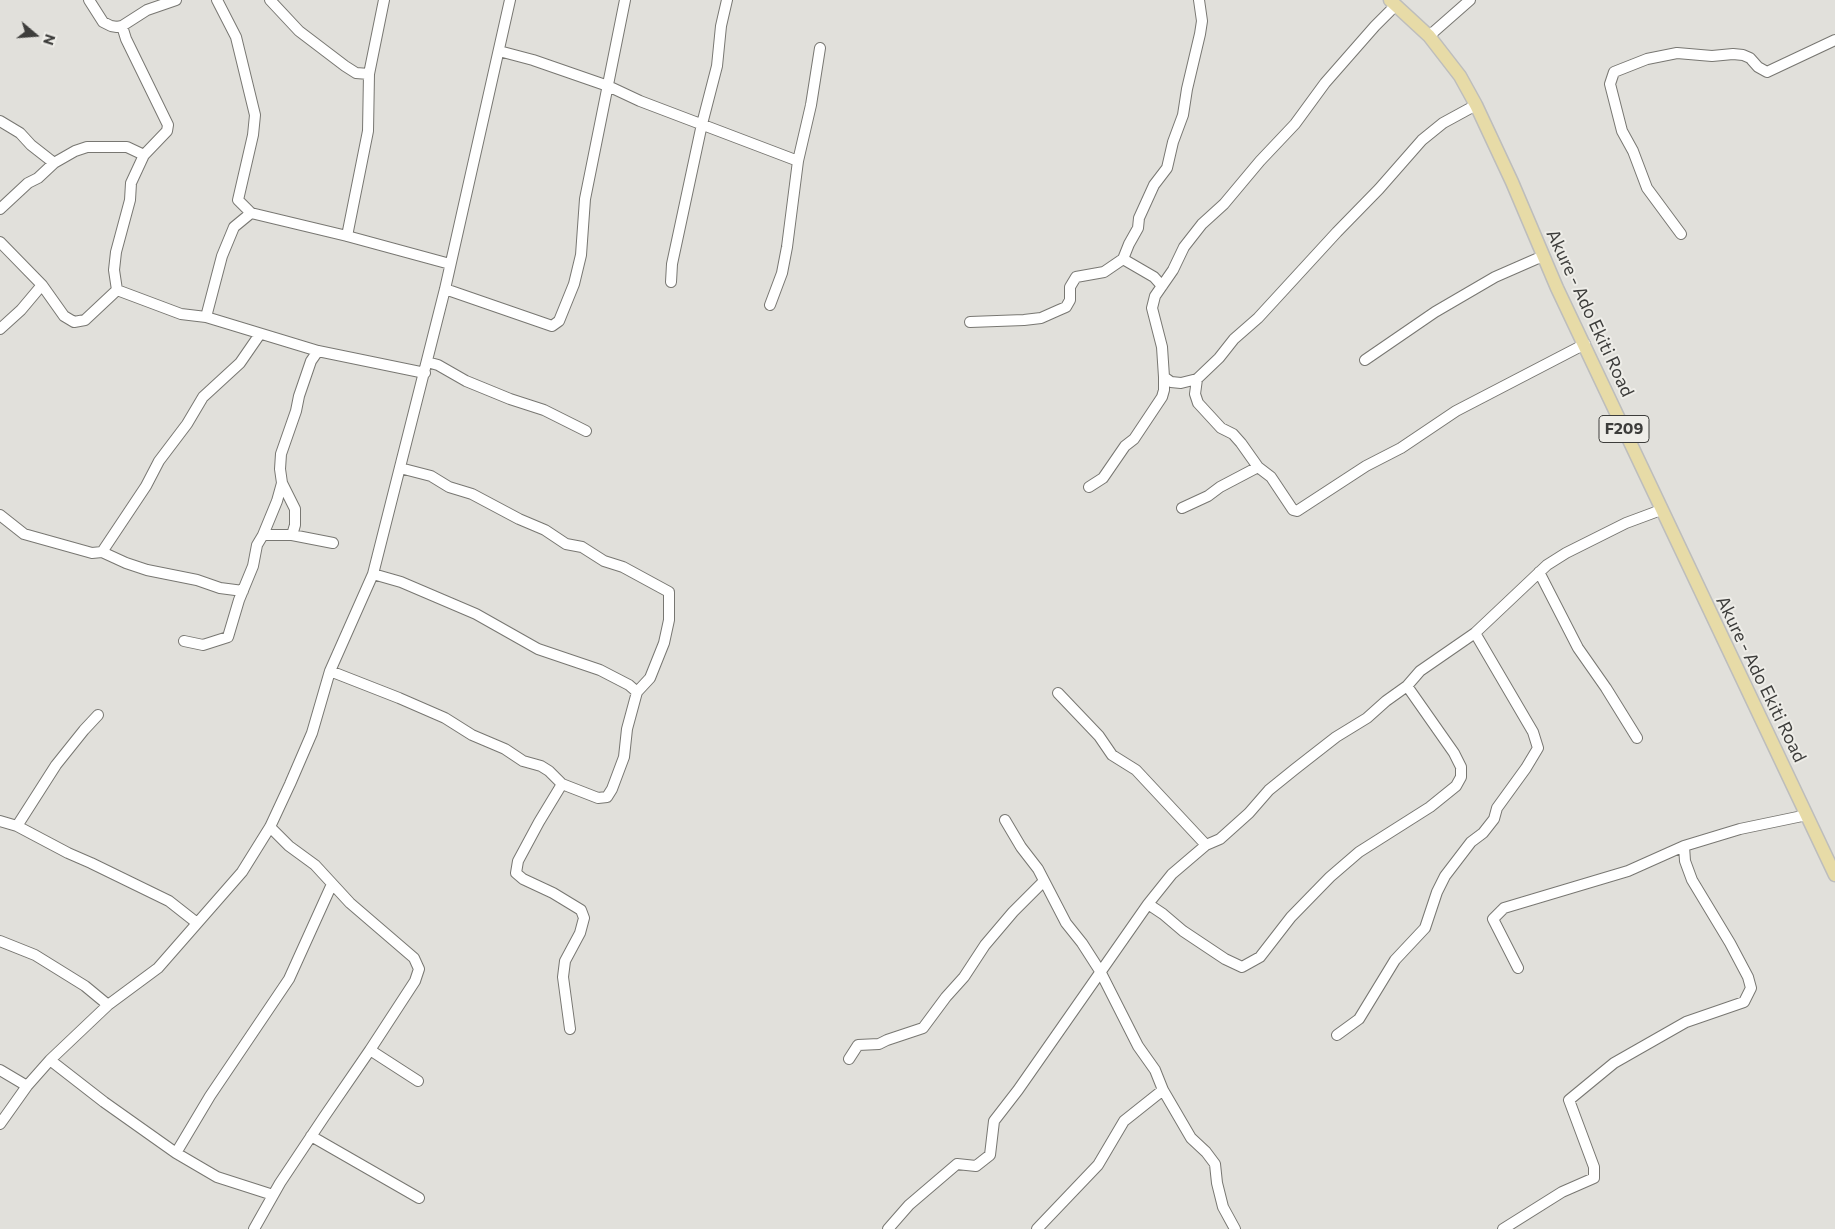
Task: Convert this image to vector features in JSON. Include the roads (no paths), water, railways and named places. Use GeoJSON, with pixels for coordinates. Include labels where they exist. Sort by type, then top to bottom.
{"type":"FeatureCollection","features":[{"type":"Feature","properties":{"kind":"main road","name":"Akure - Ado Ekiti Road"},"geometry":{"type":"LineString","coordinates":[[1392,3],[1428,36],[1460,76],[1476,105],[1512,182],[1543,256],[1661,510],[1835,875]]}},
{"type":"Feature","properties":{"kind":"street"},"geometry":{"type":"LineString","coordinates":[[89,0],[103,22],[111,26],[122,26],[148,10],[176,0]]}},
{"type":"Feature","properties":{"kind":"street"},"geometry":{"type":"LineString","coordinates":[[216,0],[236,37],[255,115],[253,135],[238,200],[251,213],[347,236],[450,264]]}},
{"type":"Feature","properties":{"kind":"street"},"geometry":{"type":"LineString","coordinates":[[270,0],[299,30],[345,66],[356,73],[369,74]]}},
{"type":"Feature","properties":{"kind":"street"},"geometry":{"type":"LineString","coordinates":[[347,236],[368,131],[369,74],[384,0]]}},
{"type":"Feature","properties":{"kind":"street"},"geometry":{"type":"LineString","coordinates":[[0,1124],[27,1086],[50,1060],[108,1005],[158,968],[242,872],[270,827],[312,733],[330,671],[373,574],[445,289],[510,0]]}},
{"type":"Feature","properties":{"kind":"street"},"geometry":{"type":"LineString","coordinates":[[445,289],[552,326],[559,321],[574,284],[581,255],[585,199],[625,0]]}},
{"type":"Feature","properties":{"kind":"street"},"geometry":{"type":"LineString","coordinates":[[671,282],[672,264],[702,124],[717,66],[721,26],[727,0]]}},
{"type":"Feature","properties":{"kind":"street"},"geometry":{"type":"LineString","coordinates":[[970,322],[1041,318],[1066,306],[1070,300],[1070,287],[1076,277],[1104,272],[1123,259],[1128,244],[1138,228],[1139,218],[1154,185],[1167,168],[1173,142],[1183,115],[1202,22],[1199,0]]}},
{"type":"Feature","properties":{"kind":"street"},"geometry":{"type":"LineString","coordinates":[[1428,36],[1470,0]]}},
{"type":"Feature","properties":{"kind":"street"},"geometry":{"type":"LineString","coordinates":[[1089,487],[1103,478],[1125,446],[1134,439],[1162,397],[1164,377],[1162,347],[1152,308],[1155,296],[1173,270],[1184,247],[1202,224],[1224,204],[1260,161],[1295,124],[1392,3]]}},
{"type":"Feature","properties":{"kind":"street"},"geometry":{"type":"LineString","coordinates":[[117,290],[114,270],[116,252],[130,200],[131,183],[144,155],[167,130],[168,125],[126,40],[122,26]]}},
{"type":"Feature","properties":{"kind":"street"},"geometry":{"type":"LineString","coordinates":[[1681,234],[1647,188],[1633,151],[1622,131],[1610,84],[1614,72],[1619,68],[1677,53],[1712,56],[1743,55],[1768,72],[1835,40]]}},
{"type":"Feature","properties":{"kind":"street"},"geometry":{"type":"LineString","coordinates":[[770,305],[782,273],[798,161],[811,105],[820,48]]}},
{"type":"Feature","properties":{"kind":"street"},"geometry":{"type":"LineString","coordinates":[[499,51],[533,60],[608,86],[640,101],[798,161]]}},
{"type":"Feature","properties":{"kind":"street"},"geometry":{"type":"LineString","coordinates":[[1164,377],[1171,382],[1181,383],[1197,379],[1219,358],[1234,339],[1258,318],[1379,189],[1422,140],[1443,123],[1476,105]]}},
{"type":"Feature","properties":{"kind":"street"},"geometry":{"type":"LineString","coordinates":[[0,122],[20,133],[31,145],[54,163]]}},
{"type":"Feature","properties":{"kind":"street"},"geometry":{"type":"LineString","coordinates":[[0,208],[28,183],[38,178],[54,163],[74,151],[87,148],[127,147],[144,155]]}},
{"type":"Feature","properties":{"kind":"street"},"geometry":{"type":"LineString","coordinates":[[206,317],[222,256],[234,227],[251,213]]}},
{"type":"Feature","properties":{"kind":"street"},"geometry":{"type":"LineString","coordinates":[[0,242],[42,285],[64,316],[74,322],[85,320],[117,290]]}},
{"type":"Feature","properties":{"kind":"street"},"geometry":{"type":"LineString","coordinates":[[1365,360],[1435,312],[1496,277],[1543,256]]}},
{"type":"Feature","properties":{"kind":"street"},"geometry":{"type":"LineString","coordinates":[[1123,259],[1154,276],[1162,286]]}},
{"type":"Feature","properties":{"kind":"street"},"geometry":{"type":"LineString","coordinates":[[0,329],[21,310],[42,285]]}},
{"type":"Feature","properties":{"kind":"street"},"geometry":{"type":"LineString","coordinates":[[117,290],[181,314],[206,317],[318,351],[424,373]]}},
{"type":"Feature","properties":{"kind":"street"},"geometry":{"type":"LineString","coordinates":[[102,552],[146,486],[159,461],[187,424],[203,397],[240,363],[260,334]]}},
{"type":"Feature","properties":{"kind":"street"},"geometry":{"type":"LineString","coordinates":[[1197,379],[1196,394],[1198,403],[1221,428],[1233,434],[1258,467],[1271,478],[1292,510],[1297,511],[1366,466],[1401,448],[1456,411],[1585,344]]}},
{"type":"Feature","properties":{"kind":"street"},"geometry":{"type":"LineString","coordinates":[[292,535],[295,525],[295,509],[282,484],[281,454],[311,361],[318,351]]}},
{"type":"Feature","properties":{"kind":"street"},"geometry":{"type":"LineString","coordinates":[[427,362],[438,365],[466,381],[492,392],[544,410],[586,431]]}},
{"type":"Feature","properties":{"kind":"street"},"geometry":{"type":"LineString","coordinates":[[1162,397],[1181,383]]}},
{"type":"Feature","properties":{"kind":"street"},"geometry":{"type":"LineString","coordinates":[[1182,508],[1208,496],[1220,487],[1258,467]]}},
{"type":"Feature","properties":{"kind":"street"},"geometry":{"type":"LineString","coordinates":[[330,671],[445,718],[472,735],[505,748],[523,761],[541,766],[562,784],[598,798],[607,797],[612,789],[624,757],[627,728],[637,692],[650,678],[664,643],[669,620],[668,592],[623,567],[604,562],[582,547],[566,544],[545,530],[472,494],[449,487],[430,476],[400,468]]}},
{"type":"Feature","properties":{"kind":"street"},"geometry":{"type":"LineString","coordinates":[[184,641],[203,645],[228,637],[253,566],[257,545],[263,535],[282,484]]}},
{"type":"Feature","properties":{"kind":"street"},"geometry":{"type":"LineString","coordinates":[[888,1229],[909,1204],[957,1164],[976,1166],[990,1154],[994,1121],[1018,1090],[1148,904],[1172,874],[1206,845],[1220,839],[1249,813],[1269,790],[1336,737],[1368,718],[1437,658],[1452,650],[1475,633],[1547,565],[1566,553],[1626,523],[1661,510]]}},
{"type":"Feature","properties":{"kind":"street"},"geometry":{"type":"LineString","coordinates":[[0,515],[24,534],[92,553],[102,552],[147,570],[243,592]]}},
{"type":"Feature","properties":{"kind":"street"},"geometry":{"type":"LineString","coordinates":[[263,535],[292,535],[333,543]]}},
{"type":"Feature","properties":{"kind":"street"},"geometry":{"type":"LineString","coordinates":[[1539,572],[1578,648],[1637,738]]}},
{"type":"Feature","properties":{"kind":"street"},"geometry":{"type":"LineString","coordinates":[[373,574],[401,582],[476,614],[538,649],[600,670],[629,685],[637,692]]}},
{"type":"Feature","properties":{"kind":"street"},"geometry":{"type":"LineString","coordinates":[[1337,1035],[1359,1019],[1395,960],[1425,928],[1437,892],[1445,876],[1471,842],[1483,833],[1494,820],[1497,808],[1538,748],[1533,732],[1475,633]]}},
{"type":"Feature","properties":{"kind":"street"},"geometry":{"type":"LineString","coordinates":[[1148,904],[1190,936],[1242,967],[1260,957],[1291,917],[1330,877],[1359,852],[1430,807],[1456,786],[1461,777],[1461,767],[1454,753],[1407,686]]}},
{"type":"Feature","properties":{"kind":"street"},"geometry":{"type":"LineString","coordinates":[[1058,693],[1099,736],[1112,754],[1136,770],[1206,845]]}},
{"type":"Feature","properties":{"kind":"street"},"geometry":{"type":"LineString","coordinates":[[17,826],[56,765],[98,715]]}},
{"type":"Feature","properties":{"kind":"street"},"geometry":{"type":"LineString","coordinates":[[562,784],[522,853],[518,861],[516,873],[523,879],[553,893],[581,910],[584,918],[580,934],[565,961],[563,977],[570,1029]]}},
{"type":"Feature","properties":{"kind":"street"},"geometry":{"type":"LineString","coordinates":[[1518,968],[1493,918],[1504,908],[1628,871],[1684,846],[1740,829],[1807,815]]}},
{"type":"Feature","properties":{"kind":"street"},"geometry":{"type":"LineString","coordinates":[[1005,820],[1038,869],[1066,924],[1082,943],[1100,971],[1138,1046],[1155,1070],[1163,1090],[1191,1138],[1206,1152],[1215,1164],[1217,1183],[1223,1207],[1235,1229]]}},
{"type":"Feature","properties":{"kind":"street"},"geometry":{"type":"LineString","coordinates":[[0,821],[17,826],[68,853],[169,901],[197,923]]}},
{"type":"Feature","properties":{"kind":"street"},"geometry":{"type":"LineString","coordinates":[[257,1228],[272,1195],[370,1050],[415,981],[420,969],[414,958],[350,903],[315,865],[289,846],[270,827]]}},
{"type":"Feature","properties":{"kind":"street"},"geometry":{"type":"LineString","coordinates":[[1502,1229],[1562,1192],[1594,1178],[1594,1167],[1570,1100],[1614,1064],[1686,1022],[1744,1002],[1751,988],[1748,977],[1730,943],[1692,880],[1685,861],[1684,846]]}},
{"type":"Feature","properties":{"kind":"street"},"geometry":{"type":"LineString","coordinates":[[849,1059],[858,1045],[879,1044],[923,1028],[964,977],[985,945],[1013,912],[1044,881]]}},
{"type":"Feature","properties":{"kind":"street"},"geometry":{"type":"LineString","coordinates":[[176,1153],[210,1096],[289,980],[332,884]]}},
{"type":"Feature","properties":{"kind":"street"},"geometry":{"type":"LineString","coordinates":[[0,941],[35,956],[84,986],[108,1005]]}},
{"type":"Feature","properties":{"kind":"street"},"geometry":{"type":"LineString","coordinates":[[370,1050],[418,1081]]}},
{"type":"Feature","properties":{"kind":"street"},"geometry":{"type":"LineString","coordinates":[[50,1060],[104,1102],[176,1153],[217,1178],[272,1195]]}},
{"type":"Feature","properties":{"kind":"street"},"geometry":{"type":"LineString","coordinates":[[0,1070],[27,1086]]}},
{"type":"Feature","properties":{"kind":"street"},"geometry":{"type":"LineString","coordinates":[[1037,1229],[1098,1164],[1124,1121],[1163,1090]]}},
{"type":"Feature","properties":{"kind":"street"},"geometry":{"type":"LineString","coordinates":[[311,1136],[419,1198]]}}]}
